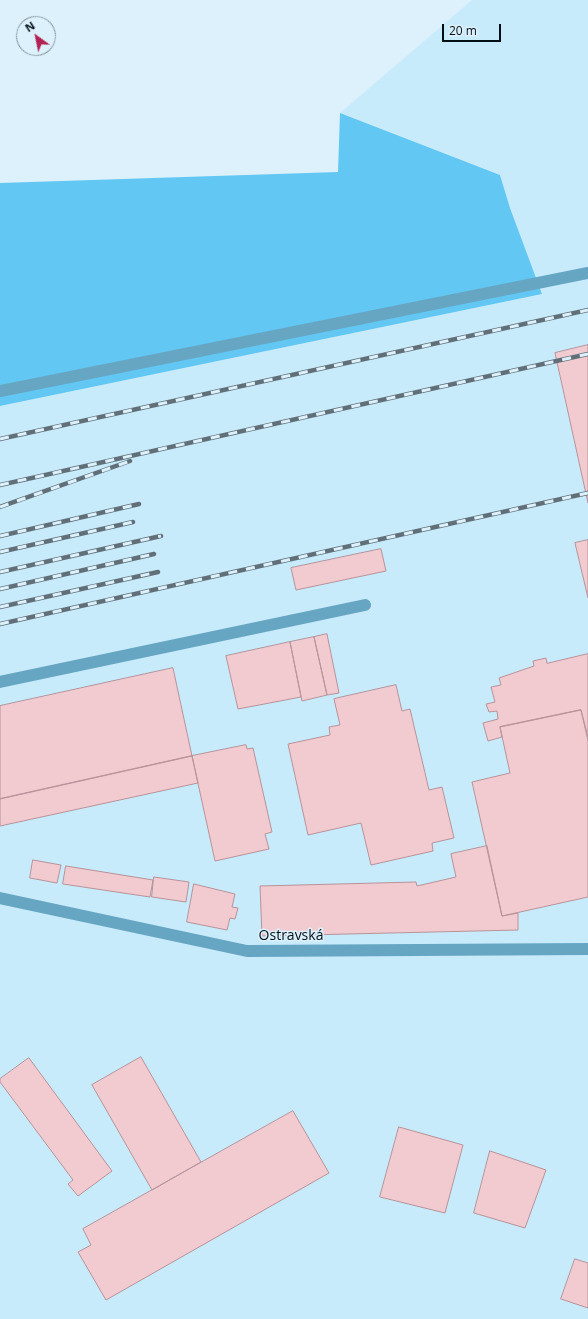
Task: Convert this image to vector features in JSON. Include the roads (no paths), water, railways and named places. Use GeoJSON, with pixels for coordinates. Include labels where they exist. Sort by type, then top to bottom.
{"type":"FeatureCollection","features":[{"type":"Feature","properties":{"kind":"street"},"geometry":{"type":"LineString","coordinates":[[0,391],[588,273]]}},
{"type":"Feature","properties":{"kind":"street"},"geometry":{"type":"LineString","coordinates":[[0,682],[365,605]]}},
{"type":"Feature","properties":{"kind":"street","name":"Ostravská"},"geometry":{"type":"LineString","coordinates":[[0,898],[247,951],[588,949]]}},
{"type":"Feature","properties":{"kind":"railway"},"geometry":{"type":"LineString","coordinates":[[0,439],[588,310]]}},
{"type":"Feature","properties":{"kind":"railway"},"geometry":{"type":"LineString","coordinates":[[0,485],[588,354]]}},
{"type":"Feature","properties":{"kind":"railway"},"geometry":{"type":"LineString","coordinates":[[0,507],[130,461]]}},
{"type":"Feature","properties":{"kind":"railway"},"geometry":{"type":"LineString","coordinates":[[0,624],[588,493]]}},
{"type":"Feature","properties":{"kind":"railway"},"geometry":{"type":"LineString","coordinates":[[0,536],[139,504]]}},
{"type":"Feature","properties":{"kind":"railway"},"geometry":{"type":"LineString","coordinates":[[0,552],[133,522]]}},
{"type":"Feature","properties":{"kind":"railway"},"geometry":{"type":"LineString","coordinates":[[0,572],[161,536]]}},
{"type":"Feature","properties":{"kind":"railway"},"geometry":{"type":"LineString","coordinates":[[0,589],[154,554]]}},
{"type":"Feature","properties":{"kind":"railway"},"geometry":{"type":"LineString","coordinates":[[0,607],[158,572]]}}]}
